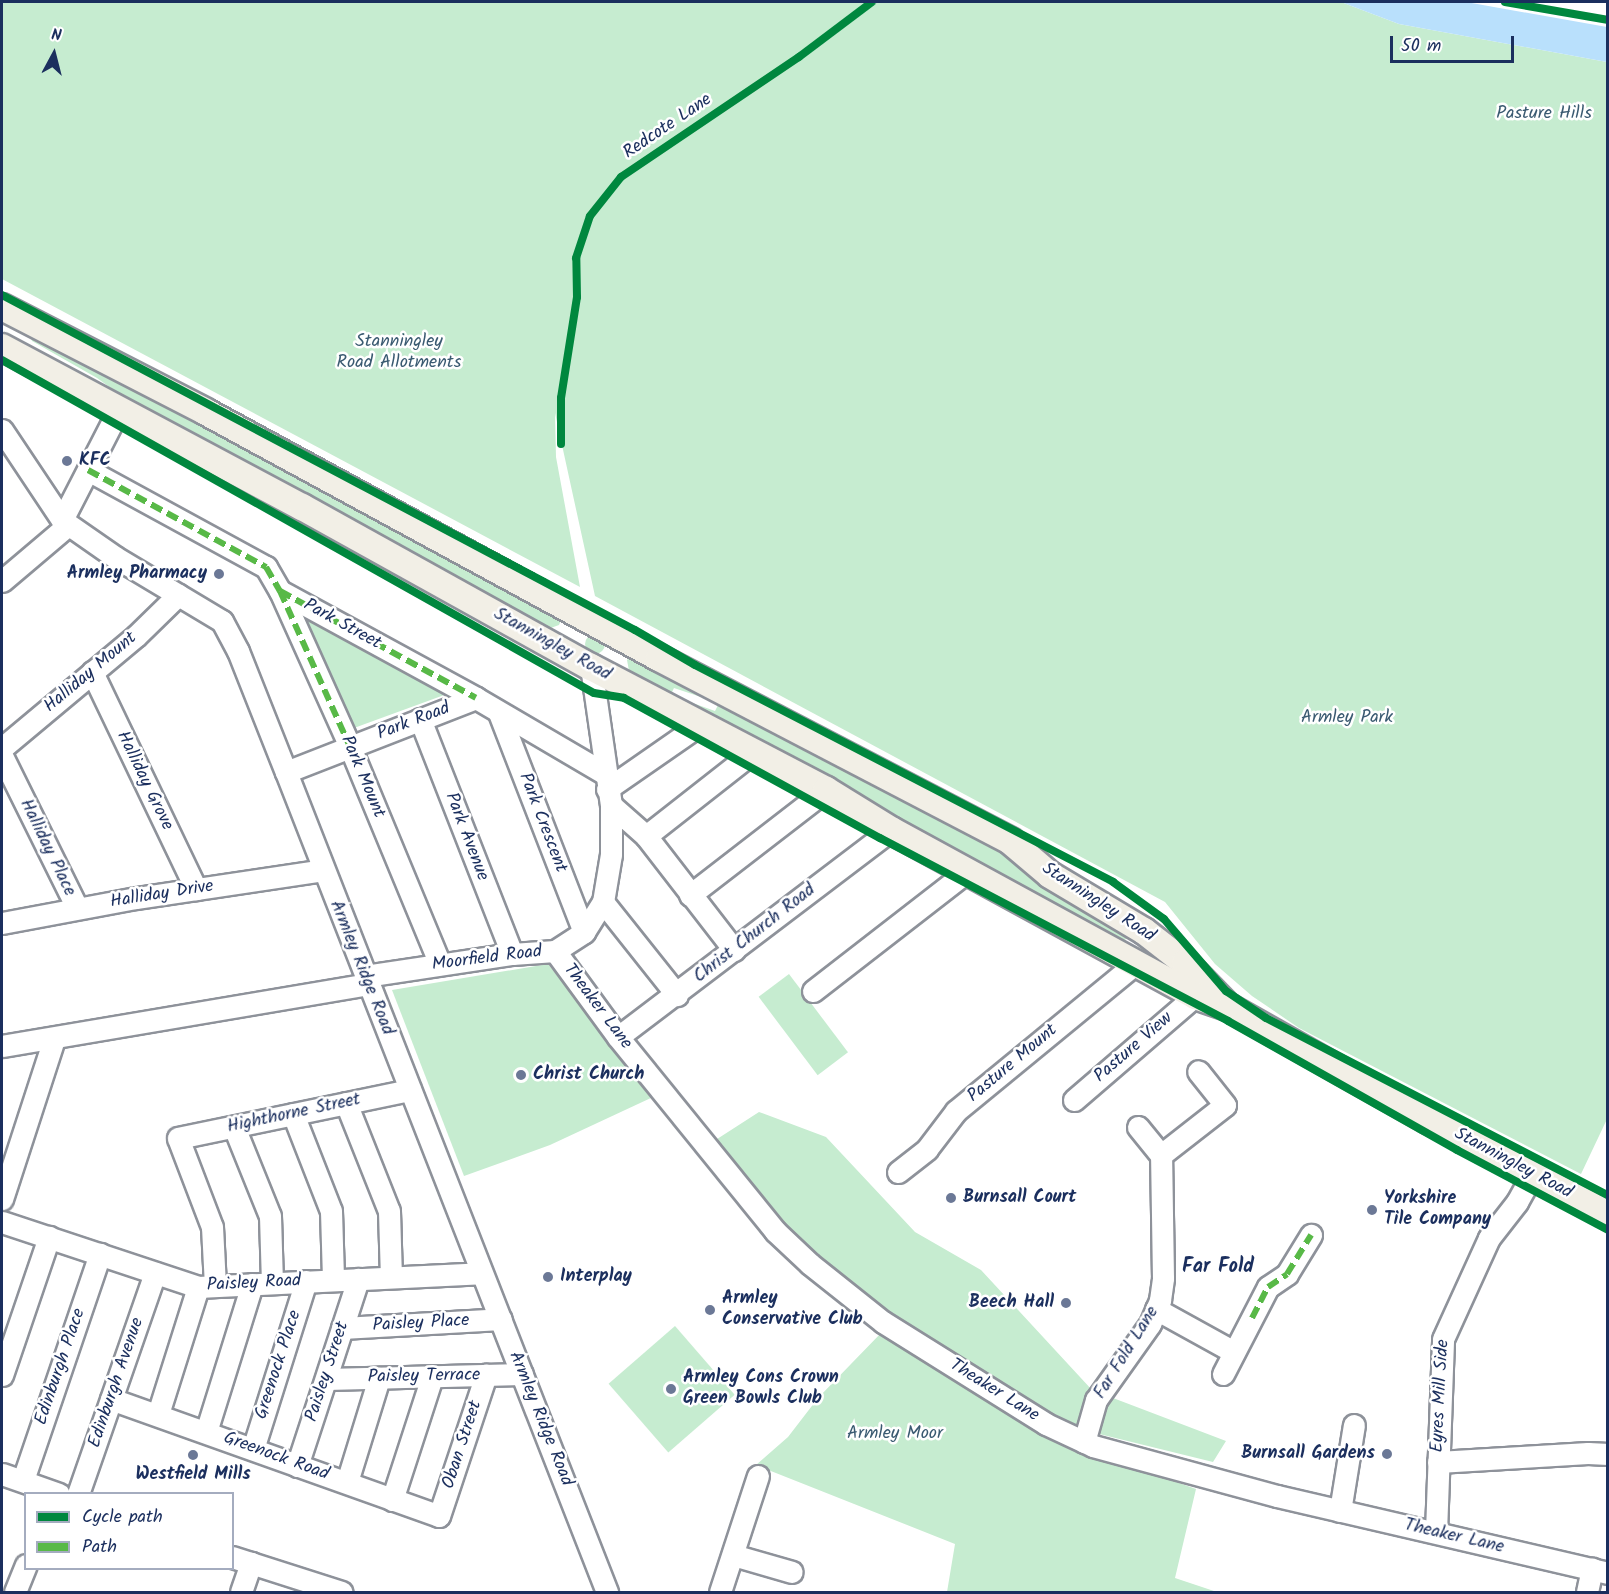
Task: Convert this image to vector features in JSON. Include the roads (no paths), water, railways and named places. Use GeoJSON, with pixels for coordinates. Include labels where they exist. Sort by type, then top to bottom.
{"type":"FeatureCollection","features":[{"type":"Feature","properties":{"kind":"main road","name":"Stanningley Road"},"geometry":{"type":"LineString","coordinates":[[2,307],[206,412],[589,620],[1010,841],[1050,875],[1144,932],[1185,963],[1230,1008]]}},
{"type":"Feature","properties":{"kind":"main road","name":"Stanningley Road"},"geometry":{"type":"LineString","coordinates":[[2,347],[302,507],[587,666],[826,790],[891,830],[969,870],[1195,996],[1230,1008],[1428,1120],[1608,1214]]}},
{"type":"Feature","properties":{"kind":"main road"},"geometry":{"type":"LineString","coordinates":[[589,620],[574,632],[587,666],[615,656],[618,635]]}},
{"type":"Feature","properties":{"kind":"street"},"geometry":{"type":"LineString","coordinates":[[2,581],[65,522],[118,409]]}},
{"type":"Feature","properties":{"kind":"street","name":"Armley Ridge Road"},"geometry":{"type":"LineString","coordinates":[[2,431],[65,522],[222,621],[238,651],[322,870],[608,1593]]}},
{"type":"Feature","properties":{"kind":"street"},"geometry":{"type":"LineString","coordinates":[[88,470],[267,567],[280,591]]}},
{"type":"Feature","properties":{"kind":"street","name":"Park Street"},"geometry":{"type":"LineString","coordinates":[[280,591],[476,698],[607,789],[734,950]]}},
{"type":"Feature","properties":{"kind":"street","name":"Park Mount"},"geometry":{"type":"LineString","coordinates":[[280,591],[350,747],[440,964]]}},
{"type":"Feature","properties":{"kind":"street","name":"Halliday Mount"},"geometry":{"type":"LineString","coordinates":[[2,748],[136,636],[178,595]]}},
{"type":"Feature","properties":{"kind":"street","name":"Moorfield Road"},"geometry":{"type":"LineString","coordinates":[[2,1046],[54,1039],[440,964],[512,954],[555,951],[584,932],[603,902],[611,854],[607,789],[587,666]]}},
{"type":"Feature","properties":{"kind":"street","name":"Halliday Grove"},"geometry":{"type":"LineString","coordinates":[[92,672],[196,889]]}},
{"type":"Feature","properties":{"kind":"street","name":"Park Road"},"geometry":{"type":"LineString","coordinates":[[286,772],[476,698]]}},
{"type":"Feature","properties":{"kind":"street","name":"Park Crescent"},"geometry":{"type":"LineString","coordinates":[[499,713],[584,932]]}},
{"type":"Feature","properties":{"kind":"street","name":"Park Avenue"},"geometry":{"type":"LineString","coordinates":[[420,719],[512,954]]}},
{"type":"Feature","properties":{"kind":"street"},"geometry":{"type":"LineString","coordinates":[[607,789],[699,724]]}},
{"type":"Feature","properties":{"kind":"street"},"geometry":{"type":"LineString","coordinates":[[646,836],[753,752]]}},
{"type":"Feature","properties":{"kind":"street","name":"Halliday Place"},"geometry":{"type":"LineString","coordinates":[[2,756],[77,908]]}},
{"type":"Feature","properties":{"kind":"street"},"geometry":{"type":"LineString","coordinates":[[690,895],[826,790]]}},
{"type":"Feature","properties":{"kind":"street","name":"Christ Church Road"},"geometry":{"type":"LineString","coordinates":[[618,1037],[891,830]]}},
{"type":"Feature","properties":{"kind":"street","name":"Halliday Drive"},"geometry":{"type":"LineString","coordinates":[[2,923],[77,908],[322,870]]}},
{"type":"Feature","properties":{"kind":"street"},"geometry":{"type":"LineString","coordinates":[[813,991],[969,870]]}},
{"type":"Feature","properties":{"kind":"street"},"geometry":{"type":"LineString","coordinates":[[603,902],[676,995]]}},
{"type":"Feature","properties":{"kind":"street","name":"Theaker Lane"},"geometry":{"type":"LineString","coordinates":[[555,951],[618,1037],[775,1231],[810,1264],[884,1322],[1046,1424],[1084,1442],[1169,1467],[1340,1511],[1600,1571],[1587,1593]]}},
{"type":"Feature","properties":{"kind":"street","name":"Pasture Mount"},"geometry":{"type":"LineString","coordinates":[[898,1172],[927,1149],[956,1111],[1137,963]]}},
{"type":"Feature","properties":{"kind":"street","name":"Pasture View"},"geometry":{"type":"LineString","coordinates":[[1074,1100],[1195,996]]}},
{"type":"Feature","properties":{"kind":"street"},"geometry":{"type":"LineString","coordinates":[[2,1199],[54,1039]]}},
{"type":"Feature","properties":{"kind":"street"},"geometry":{"type":"LineString","coordinates":[[1138,1127],[1161,1155],[1225,1105],[1198,1071]]}},
{"type":"Feature","properties":{"kind":"street","name":"Highthorne Street"},"geometry":{"type":"LineString","coordinates":[[206,1286],[212,1227],[177,1138],[410,1090]]}},
{"type":"Feature","properties":{"kind":"street"},"geometry":{"type":"LineString","coordinates":[[346,1103],[389,1211],[391,1277]]}},
{"type":"Feature","properties":{"kind":"street"},"geometry":{"type":"LineString","coordinates":[[293,1114],[332,1211],[333,1280]]}},
{"type":"Feature","properties":{"kind":"street"},"geometry":{"type":"LineString","coordinates":[[206,1432],[262,1284],[270,1215],[234,1127]]}},
{"type":"Feature","properties":{"kind":"street","name":"Far Fold Lane"},"geometry":{"type":"LineString","coordinates":[[1084,1442],[1096,1400],[1150,1324],[1161,1300],[1163,1278],[1161,1155]]}},
{"type":"Feature","properties":{"kind":"street","name":"Eyres Mill Side"},"geometry":{"type":"LineString","coordinates":[[1436,1533],[1441,1351],[1446,1327],[1489,1238],[1517,1202],[1532,1174]]}},
{"type":"Feature","properties":{"kind":"street","name":"Paisley Road"},"geometry":{"type":"LineString","coordinates":[[2,1222],[155,1272],[206,1286],[481,1273]]}},
{"type":"Feature","properties":{"kind":"street"},"geometry":{"type":"LineString","coordinates":[[1223,1374],[1268,1287],[1287,1274],[1311,1235]]}},
{"type":"Feature","properties":{"kind":"street"},"geometry":{"type":"LineString","coordinates":[[2,1375],[49,1238]]}},
{"type":"Feature","properties":{"kind":"street","name":"Edinburgh Place"},"geometry":{"type":"LineString","coordinates":[[8,1478],[100,1254]]}},
{"type":"Feature","properties":{"kind":"street","name":"Edinburgh Avenue"},"geometry":{"type":"LineString","coordinates":[[79,1492],[155,1272]]}},
{"type":"Feature","properties":{"kind":"street","name":"Paisley Street"},"geometry":{"type":"LineString","coordinates":[[297,1466],[358,1279]]}},
{"type":"Feature","properties":{"kind":"street","name":"Greenock Place"},"geometry":{"type":"LineString","coordinates":[[253,1449],[306,1281]]}},
{"type":"Feature","properties":{"kind":"street"},"geometry":{"type":"LineString","coordinates":[[158,1414],[206,1286]]}},
{"type":"Feature","properties":{"kind":"street"},"geometry":{"type":"LineString","coordinates":[[1156,1309],[1234,1352]]}},
{"type":"Feature","properties":{"kind":"street","name":"Paisley Place"},"geometry":{"type":"LineString","coordinates":[[342,1328],[501,1319]]}},
{"type":"Feature","properties":{"kind":"street","name":"Paisley Terrace"},"geometry":{"type":"LineString","coordinates":[[327,1379],[522,1374]]}},
{"type":"Feature","properties":{"kind":"street","name":"Oban Street"},"geometry":{"type":"LineString","coordinates":[[439,1516],[486,1375]]}},
{"type":"Feature","properties":{"kind":"street"},"geometry":{"type":"LineString","coordinates":[[392,1500],[432,1377]]}},
{"type":"Feature","properties":{"kind":"street"},"geometry":{"type":"LineString","coordinates":[[347,1482],[378,1378]]}},
{"type":"Feature","properties":{"kind":"street","name":"Greenock Road"},"geometry":{"type":"LineString","coordinates":[[111,1399],[439,1516]]}},
{"type":"Feature","properties":{"kind":"street"},"geometry":{"type":"LineString","coordinates":[[1340,1511],[1354,1425]]}},
{"type":"Feature","properties":{"kind":"street"},"geometry":{"type":"LineString","coordinates":[[1438,1462],[1588,1453],[1608,1454]]}},
{"type":"Feature","properties":{"kind":"street"},"geometry":{"type":"LineString","coordinates":[[720,1593],[758,1476]]}},
{"type":"Feature","properties":{"kind":"street"},"geometry":{"type":"LineString","coordinates":[[8,1478],[52,1492]]}},
{"type":"Feature","properties":{"kind":"street"},"geometry":{"type":"LineString","coordinates":[[733,1555],[792,1572]]}},
{"type":"Feature","properties":{"kind":"street"},"geometry":{"type":"LineString","coordinates":[[241,1593],[242,1560],[342,1593]]}},
{"type":"Feature","properties":{"kind":"street"},"geometry":{"type":"LineString","coordinates":[[15,1593],[24,1570]]}},
{"type":"Feature","properties":{"kind":"water"},"geometry":{"type":"Polygon","coordinates":[[[1341,2],[1466,2],[1607,27],[1607,62],[1399,24],[1341,2]]]}},
{"type":"Feature","properties":{"kind":"place","name":"KFC"},"geometry":{"type":"Point","coordinates":[67,461]}},
{"type":"Feature","properties":{"kind":"place","name":"Armley Pharmacy"},"geometry":{"type":"Point","coordinates":[219,574]}},
{"type":"Feature","properties":{"kind":"place","name":"Christ Church"},"geometry":{"type":"Point","coordinates":[521,1075]}},
{"type":"Feature","properties":{"kind":"place","name":"Burnsall Court"},"geometry":{"type":"Point","coordinates":[951,1198]}},
{"type":"Feature","properties":{"kind":"place","name":"Yorkshire Tile Company"},"geometry":{"type":"Point","coordinates":[1372,1210]}},
{"type":"Feature","properties":{"kind":"place","name":"Interplay"},"geometry":{"type":"Point","coordinates":[548,1277]}},
{"type":"Feature","properties":{"kind":"place","name":"Beech Hall"},"geometry":{"type":"Point","coordinates":[1066,1303]}},
{"type":"Feature","properties":{"kind":"place","name":"Armley Conservative Club"},"geometry":{"type":"Point","coordinates":[710,1310]}},
{"type":"Feature","properties":{"kind":"place","name":"Armley Cons Crown Green Bowls Club"},"geometry":{"type":"Point","coordinates":[671,1389]}},
{"type":"Feature","properties":{"kind":"place","name":"Burnsall Gardens"},"geometry":{"type":"Point","coordinates":[1387,1454]}},
{"type":"Feature","properties":{"kind":"place","name":"Westfield Mills"},"geometry":{"type":"Point","coordinates":[193,1455]}},
{"type":"Feature","properties":{"kind":"district","name":"Far Fold"},"geometry":{"type":"Point","coordinates":[1218,1267]}},
{"type":"Feature","properties":{"kind":"park label","name":"Pasture Hills"},"geometry":{"type":"Point","coordinates":[1544,114]}},
{"type":"Feature","properties":{"kind":"park label","name":"Stanningley Road Allotments"},"geometry":{"type":"Point","coordinates":[399,353]}},
{"type":"Feature","properties":{"kind":"park label","name":"Armley Park"},"geometry":{"type":"Point","coordinates":[1347,718]}},
{"type":"Feature","properties":{"kind":"park label","name":"Armley Moor"},"geometry":{"type":"Point","coordinates":[895,1434]}}]}
